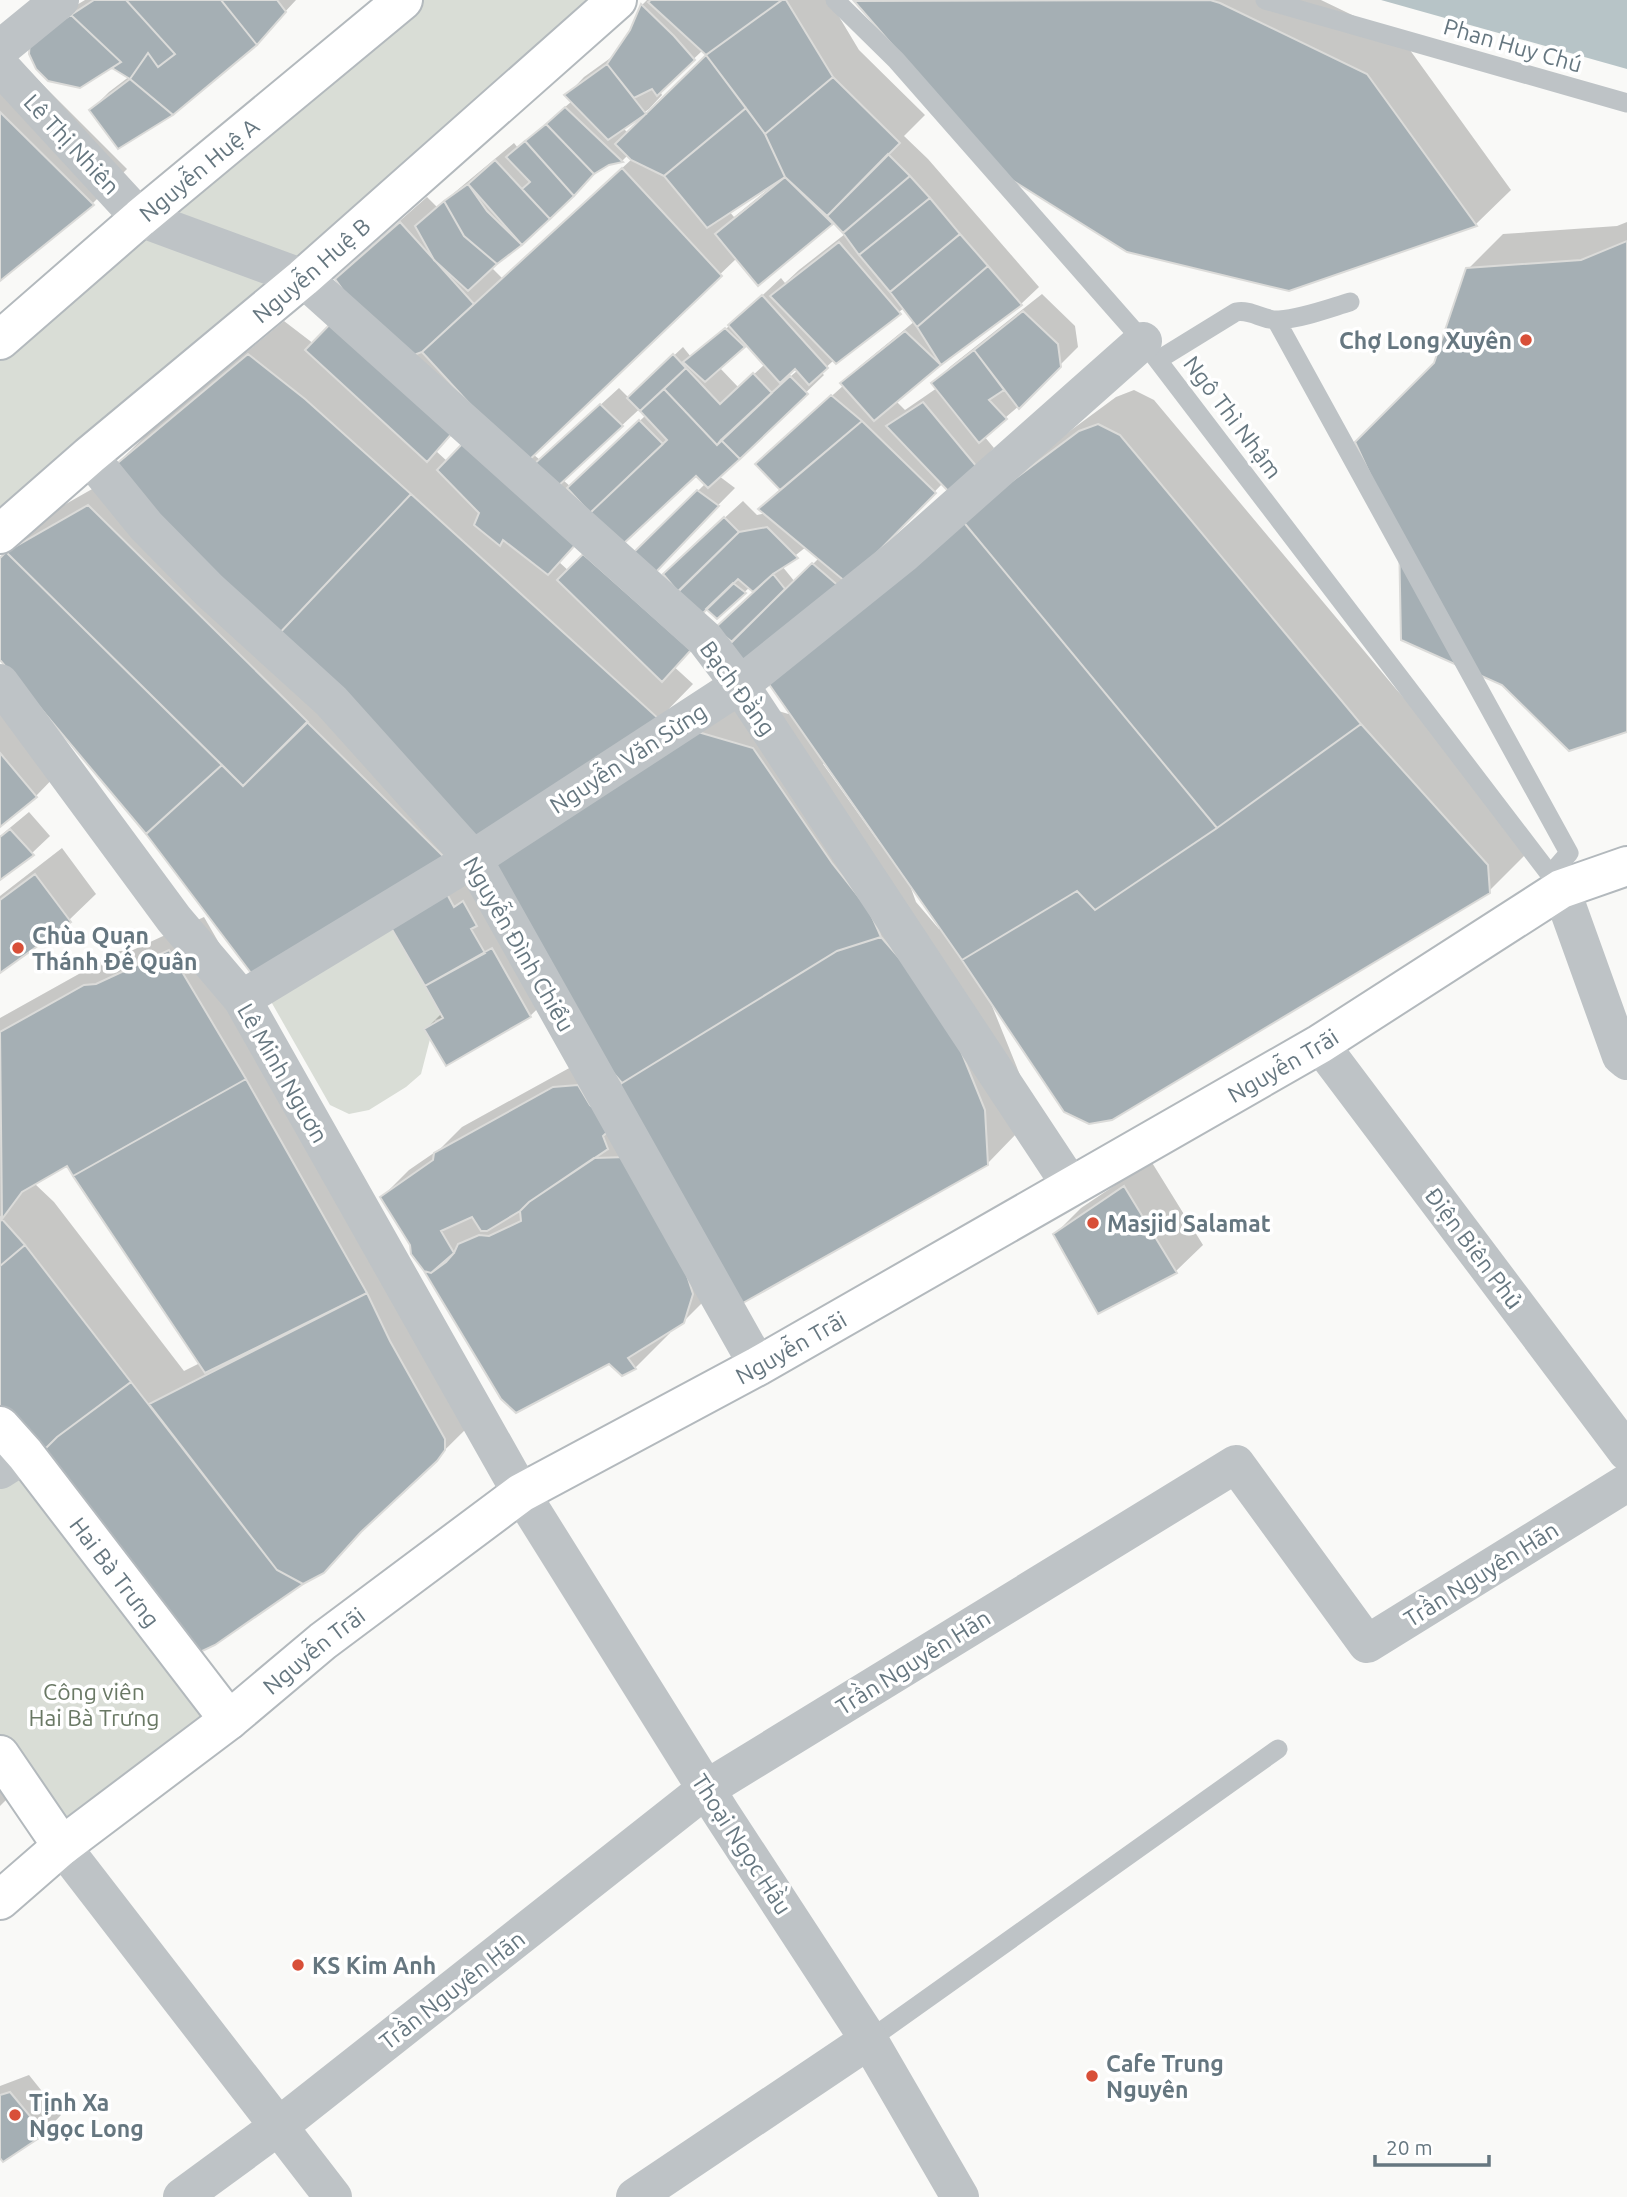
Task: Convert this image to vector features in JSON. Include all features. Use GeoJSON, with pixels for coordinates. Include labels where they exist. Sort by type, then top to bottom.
{"type":"FeatureCollection","features":[{"type":"Feature","properties":{"kind":"street"},"geometry":{"type":"LineString","coordinates":[[0,49],[60,0]]}},
{"type":"Feature","properties":{"kind":"street","name":"Nguyễn Huệ A"},"geometry":{"type":"LineString","coordinates":[[0,340],[140,218],[402,0]]}},
{"type":"Feature","properties":{"kind":"street","name":"Nguyễn Huệ B"},"geometry":{"type":"LineString","coordinates":[[0,534],[89,456],[303,278],[617,0]]}},
{"type":"Feature","properties":{"kind":"street","name":"Lê Thị Nhiên"},"geometry":{"type":"LineString","coordinates":[[0,66],[140,218],[303,278]]}},
{"type":"Feature","properties":{"kind":"street","name":"Bạch Đằng"},"geometry":{"type":"LineString","coordinates":[[303,278],[705,639],[740,685],[1071,1186]]}},
{"type":"Feature","properties":{"kind":"street","name":"Nguyễn Văn Sừng"},"geometry":{"type":"LineString","coordinates":[[242,999],[472,859],[740,685],[1151,350]]}},
{"type":"Feature","properties":{"kind":"street","name":"Nguyễn Đình Chiểu"},"geometry":{"type":"LineString","coordinates":[[89,456],[146,527],[209,590],[331,701],[472,859],[758,1366]]}},
{"type":"Feature","properties":{"kind":"street","name":"Lê Minh Nguơn"},"geometry":{"type":"LineString","coordinates":[[0,683],[174,919],[242,999],[521,1493]]}},
{"type":"Feature","properties":{"kind":"street","name":"Nguyễn Trãi"},"geometry":{"type":"LineString","coordinates":[[0,1900],[62,1846],[229,1720],[323,1641],[521,1493],[758,1366],[1320,1044],[1556,882],[1627,866]]}},
{"type":"Feature","properties":{"kind":"street"},"geometry":{"type":"LineString","coordinates":[[1556,882],[1621,1056],[1627,1062]]}},
{"type":"Feature","properties":{"kind":"street","name":"Điện Biên Phủ"},"geometry":{"type":"LineString","coordinates":[[1320,1044],[1627,1452]]}},
{"type":"Feature","properties":{"kind":"street","name":"Hai Bà Trưng"},"geometry":{"type":"LineString","coordinates":[[0,1426],[12,1462],[229,1720]]}},
{"type":"Feature","properties":{"kind":"street","name":"Trần Nguyên Hãn"},"geometry":{"type":"LineString","coordinates":[[182,2197],[279,2126],[706,1789],[1236,1464],[1367,1644],[1627,1483]]}},
{"type":"Feature","properties":{"kind":"street","name":"Thoại Ngọc Hầu"},"geometry":{"type":"LineString","coordinates":[[521,1493],[706,1789],[869,2040],[960,2197]]}},
{"type":"Feature","properties":{"kind":"street"},"geometry":{"type":"LineString","coordinates":[[0,1755],[62,1846],[333,2197]]}},
{"type":"Feature","properties":{"kind":"street"},"geometry":{"type":"LineString","coordinates":[[635,2197],[869,2040]]}},
{"type":"Feature","properties":{"kind":"lane","name":"Ngô Thì Nhậm"},"geometry":{"type":"LineString","coordinates":[[835,0],[896,60],[1151,350],[1556,882]]}},
{"type":"Feature","properties":{"kind":"lane","name":"Phan Huy Chú"},"geometry":{"type":"LineString","coordinates":[[1265,0],[1627,103]]}},
{"type":"Feature","properties":{"kind":"lane"},"geometry":{"type":"LineString","coordinates":[[1151,350],[1236,312],[1246,310],[1276,320],[1350,302]]}},
{"type":"Feature","properties":{"kind":"lane"},"geometry":{"type":"LineString","coordinates":[[1276,320],[1569,853],[1556,882]]}},
{"type":"Feature","properties":{"kind":"lane"},"geometry":{"type":"LineString","coordinates":[[869,2040],[1278,1749]]}},
{"type":"Feature","properties":{"kind":"green space"},"geometry":{"type":"Polygon","coordinates":[[[424,0],[593,0],[0,533],[0,349],[424,0]]]}},
{"type":"Feature","properties":{"kind":"green space"},"geometry":{"type":"Polygon","coordinates":[[[390,926],[443,1018],[435,1020],[421,1074],[406,1087],[369,1110],[349,1114],[330,1105],[269,998],[390,926]]]}},
{"type":"Feature","properties":{"kind":"green space","name":"Công viên Hai Bà Trưng"},"geometry":{"type":"Polygon","coordinates":[[[0,1446],[229,1720],[62,1846],[0,1762],[0,1446]]]}},
{"type":"Feature","properties":{"kind":"shaded area"},"geometry":{"type":"Polygon","coordinates":[[[1381,0],[1627,0],[1627,69],[1381,0]]]}},
{"type":"Feature","properties":{"kind":"building"},"geometry":{"type":"Polygon","coordinates":[[[94,0],[126,0],[175,54],[158,67],[148,53],[130,79],[112,68],[121,62],[71,15],[94,0]]]}},
{"type":"Feature","properties":{"kind":"building"},"geometry":{"type":"Polygon","coordinates":[[[126,0],[221,0],[257,45],[173,115],[130,79],[148,53],[158,67],[175,54],[126,0]]]}},
{"type":"Feature","properties":{"kind":"building"},"geometry":{"type":"Polygon","coordinates":[[[221,0],[277,0],[286,12],[257,45],[221,0]]]}},
{"type":"Feature","properties":{"kind":"building"},"geometry":{"type":"Polygon","coordinates":[[[782,0],[706,55],[648,2],[782,0]]]}},
{"type":"Feature","properties":{"kind":"building"},"geometry":{"type":"Polygon","coordinates":[[[782,0],[786,0],[833,77],[765,134],[706,55],[782,0]]]}},
{"type":"Feature","properties":{"kind":"building"},"geometry":{"type":"Polygon","coordinates":[[[1210,0],[1367,74],[1477,226],[1289,291],[1127,252],[1007,177],[854,1],[1210,0]]]}},
{"type":"Feature","properties":{"kind":"building"},"geometry":{"type":"Polygon","coordinates":[[[641,4],[695,60],[657,96],[652,89],[634,98],[607,64],[630,30],[641,4]]]}},
{"type":"Feature","properties":{"kind":"building"},"geometry":{"type":"Polygon","coordinates":[[[71,15],[121,62],[80,88],[48,81],[36,69],[29,54],[30,39],[71,15]]]}},
{"type":"Feature","properties":{"kind":"building"},"geometry":{"type":"Polygon","coordinates":[[[706,55],[746,108],[664,176],[631,160],[615,144],[706,55]]]}},
{"type":"Feature","properties":{"kind":"building"},"geometry":{"type":"Polygon","coordinates":[[[607,64],[646,114],[608,140],[564,95],[607,64]]]}},
{"type":"Feature","properties":{"kind":"building"},"geometry":{"type":"Polygon","coordinates":[[[833,77],[900,143],[827,216],[785,177],[765,134],[833,77]]]}},
{"type":"Feature","properties":{"kind":"building"},"geometry":{"type":"Polygon","coordinates":[[[130,79],[173,115],[118,149],[89,110],[130,79]]]}},
{"type":"Feature","properties":{"kind":"building"},"geometry":{"type":"Polygon","coordinates":[[[565,107],[623,162],[609,165],[594,174],[546,124],[565,107]]]}},
{"type":"Feature","properties":{"kind":"building"},"geometry":{"type":"Polygon","coordinates":[[[746,108],[765,134],[785,177],[707,228],[664,176],[746,108]]]}},
{"type":"Feature","properties":{"kind":"building"},"geometry":{"type":"Polygon","coordinates":[[[0,112],[94,205],[0,281],[0,112]]]}},
{"type":"Feature","properties":{"kind":"building"},"geometry":{"type":"Polygon","coordinates":[[[546,124],[594,174],[574,196],[525,141],[546,124]]]}},
{"type":"Feature","properties":{"kind":"building"},"geometry":{"type":"Polygon","coordinates":[[[525,141],[574,196],[550,219],[522,189],[530,182],[506,157],[525,141]]]}},
{"type":"Feature","properties":{"kind":"building"},"geometry":{"type":"Polygon","coordinates":[[[888,154],[910,176],[843,233],[827,216],[888,154]]]}},
{"type":"Feature","properties":{"kind":"building"},"geometry":{"type":"Polygon","coordinates":[[[495,160],[550,219],[522,245],[468,184],[495,160]]]}},
{"type":"Feature","properties":{"kind":"building"},"geometry":{"type":"Polygon","coordinates":[[[622,168],[722,276],[525,464],[422,352],[622,168]]]}},
{"type":"Feature","properties":{"kind":"building"},"geometry":{"type":"Polygon","coordinates":[[[910,176],[930,198],[859,255],[843,233],[910,176]]]}},
{"type":"Feature","properties":{"kind":"building"},"geometry":{"type":"Polygon","coordinates":[[[785,177],[833,224],[758,286],[715,234],[785,177]]]}},
{"type":"Feature","properties":{"kind":"building"},"geometry":{"type":"Polygon","coordinates":[[[468,184],[487,211],[522,245],[497,264],[464,236],[444,201],[468,184]]]}},
{"type":"Feature","properties":{"kind":"building"},"geometry":{"type":"Polygon","coordinates":[[[930,198],[960,234],[890,292],[859,255],[930,198]]]}},
{"type":"Feature","properties":{"kind":"building"},"geometry":{"type":"Polygon","coordinates":[[[444,201],[464,236],[497,264],[468,291],[434,260],[415,226],[444,201]]]}},
{"type":"Feature","properties":{"kind":"building"},"geometry":{"type":"Polygon","coordinates":[[[400,222],[474,304],[422,352],[395,362],[335,279],[400,222]]]}},
{"type":"Feature","properties":{"kind":"building"},"geometry":{"type":"Polygon","coordinates":[[[960,234],[988,266],[917,327],[890,292],[960,234]]]}},
{"type":"Feature","properties":{"kind":"building"},"geometry":{"type":"Polygon","coordinates":[[[1627,241],[1627,732],[1569,751],[1502,685],[1401,640],[1399,537],[1355,442],[1434,363],[1466,268],[1581,260],[1627,241]]]}},
{"type":"Feature","properties":{"kind":"building"},"geometry":{"type":"Polygon","coordinates":[[[839,242],[901,314],[836,364],[770,296],[839,242]]]}},
{"type":"Feature","properties":{"kind":"building"},"geometry":{"type":"Polygon","coordinates":[[[988,266],[1022,305],[941,365],[917,327],[988,266]]]}},
{"type":"Feature","properties":{"kind":"building"},"geometry":{"type":"Polygon","coordinates":[[[762,295],[828,368],[809,385],[795,369],[780,383],[728,325],[762,295]]]}},
{"type":"Feature","properties":{"kind":"building"},"geometry":{"type":"Polygon","coordinates":[[[1023,311],[1058,344],[1061,367],[1019,409],[974,350],[1023,311]]]}},
{"type":"Feature","properties":{"kind":"building"},"geometry":{"type":"Polygon","coordinates":[[[334,320],[454,431],[427,462],[305,350],[334,320]]]}},
{"type":"Feature","properties":{"kind":"building"},"geometry":{"type":"Polygon","coordinates":[[[725,328],[745,347],[705,382],[683,362],[725,328]]]}},
{"type":"Feature","properties":{"kind":"building"},"geometry":{"type":"Polygon","coordinates":[[[905,331],[941,365],[874,421],[840,383],[905,331]]]}},
{"type":"Feature","properties":{"kind":"building"},"geometry":{"type":"Polygon","coordinates":[[[974,350],[1004,390],[989,400],[1007,419],[979,443],[931,383],[974,350]]]}},
{"type":"Feature","properties":{"kind":"building"},"geometry":{"type":"Polygon","coordinates":[[[248,354],[305,399],[411,494],[275,638],[108,471],[248,354]]]}},
{"type":"Feature","properties":{"kind":"building"},"geometry":{"type":"Polygon","coordinates":[[[673,354],[686,368],[640,411],[627,398],[673,354]]]}},
{"type":"Feature","properties":{"kind":"building"},"geometry":{"type":"Polygon","coordinates":[[[686,368],[720,404],[753,373],[772,393],[717,445],[664,389],[686,368]]]}},
{"type":"Feature","properties":{"kind":"building"},"geometry":{"type":"Polygon","coordinates":[[[790,376],[808,394],[740,459],[721,440],[790,376]]]}},
{"type":"Feature","properties":{"kind":"building"},"geometry":{"type":"Polygon","coordinates":[[[664,389],[717,445],[721,440],[740,459],[708,488],[696,476],[622,545],[590,513],[667,440],[640,411],[664,389]]]}},
{"type":"Feature","properties":{"kind":"building"},"geometry":{"type":"Polygon","coordinates":[[[831,395],[862,421],[780,490],[755,464],[831,395]]]}},
{"type":"Feature","properties":{"kind":"building"},"geometry":{"type":"Polygon","coordinates":[[[923,402],[977,467],[950,493],[886,426],[923,402]]]}},
{"type":"Feature","properties":{"kind":"building"},"geometry":{"type":"Polygon","coordinates":[[[600,404],[623,426],[556,488],[532,466],[600,404]]]}},
{"type":"Feature","properties":{"kind":"building"},"geometry":{"type":"Polygon","coordinates":[[[639,420],[663,444],[590,513],[567,488],[639,420]]]}},
{"type":"Feature","properties":{"kind":"building"},"geometry":{"type":"Polygon","coordinates":[[[862,421],[936,493],[847,583],[758,509],[862,421]]]}},
{"type":"Feature","properties":{"kind":"building"},"geometry":{"type":"Polygon","coordinates":[[[1098,424],[1120,435],[1361,724],[1217,828],[961,519],[1079,431],[1098,424]]]}},
{"type":"Feature","properties":{"kind":"building"},"geometry":{"type":"Polygon","coordinates":[[[464,442],[577,543],[548,575],[503,540],[500,546],[474,525],[479,513],[437,470],[464,442]]]}},
{"type":"Feature","properties":{"kind":"building"},"geometry":{"type":"Polygon","coordinates":[[[697,490],[719,506],[653,575],[631,555],[697,490]]]}},
{"type":"Feature","properties":{"kind":"building"},"geometry":{"type":"Polygon","coordinates":[[[411,494],[660,720],[467,844],[275,638],[411,494]]]}},
{"type":"Feature","properties":{"kind":"building"},"geometry":{"type":"Polygon","coordinates":[[[88,505],[308,722],[243,786],[6,552],[88,505]]]}},
{"type":"Feature","properties":{"kind":"building"},"geometry":{"type":"Polygon","coordinates":[[[724,517],[739,532],[678,592],[663,574],[724,517]]]}},
{"type":"Feature","properties":{"kind":"building"},"geometry":{"type":"Polygon","coordinates":[[[961,519],[1217,828],[1095,910],[1077,891],[962,960],[766,680],[961,519]]]}},
{"type":"Feature","properties":{"kind":"building"},"geometry":{"type":"Polygon","coordinates":[[[767,527],[798,558],[773,574],[753,592],[738,579],[701,615],[673,596],[739,532],[767,527]]]}},
{"type":"Feature","properties":{"kind":"building"},"geometry":{"type":"Polygon","coordinates":[[[6,552],[222,765],[146,834],[0,660],[0,558],[6,552]]]}},
{"type":"Feature","properties":{"kind":"building"},"geometry":{"type":"Polygon","coordinates":[[[583,554],[691,650],[662,682],[557,580],[583,554]]]}},
{"type":"Feature","properties":{"kind":"building"},"geometry":{"type":"Polygon","coordinates":[[[812,563],[842,589],[748,678],[726,647],[812,563]]]}},
{"type":"Feature","properties":{"kind":"building"},"geometry":{"type":"Polygon","coordinates":[[[773,574],[785,589],[732,642],[715,628],[773,574]]]}},
{"type":"Feature","properties":{"kind":"building"},"geometry":{"type":"Polygon","coordinates":[[[733,583],[746,593],[717,619],[706,609],[733,583]]]}},
{"type":"Feature","properties":{"kind":"building"},"geometry":{"type":"Polygon","coordinates":[[[307,722],[445,858],[254,977],[146,834],[222,765],[243,786],[307,722]]]}},
{"type":"Feature","properties":{"kind":"building"},"geometry":{"type":"Polygon","coordinates":[[[1361,724],[1488,865],[1490,893],[1112,1120],[1089,1124],[1064,1112],[962,960],[1077,891],[1095,910],[1217,828],[1361,724]]]}},
{"type":"Feature","properties":{"kind":"building"},"geometry":{"type":"Polygon","coordinates":[[[698,732],[753,748],[832,863],[869,910],[881,937],[837,951],[622,1083],[589,1045],[488,860],[698,732]]]}},
{"type":"Feature","properties":{"kind":"building"},"geometry":{"type":"Polygon","coordinates":[[[0,753],[37,797],[0,827],[0,753]]]}},
{"type":"Feature","properties":{"kind":"building"},"geometry":{"type":"Polygon","coordinates":[[[10,829],[34,855],[0,880],[0,837],[10,829]]]}},
{"type":"Feature","properties":{"kind":"building","name":"Chùa Quan Thánh Đế Quân"},"geometry":{"type":"Polygon","coordinates":[[[35,874],[71,922],[0,973],[0,900],[35,874]]]}},
{"type":"Feature","properties":{"kind":"building"},"geometry":{"type":"Polygon","coordinates":[[[447,894],[454,907],[463,901],[477,926],[471,929],[485,953],[425,986],[390,926],[447,894]]]}},
{"type":"Feature","properties":{"kind":"building"},"geometry":{"type":"Polygon","coordinates":[[[881,937],[948,1019],[985,1110],[988,1165],[734,1308],[613,1090],[837,951],[881,937]]]}},
{"type":"Feature","properties":{"kind":"building"},"geometry":{"type":"Polygon","coordinates":[[[492,948],[531,1017],[446,1066],[424,1029],[443,1018],[425,986],[492,948]]]}},
{"type":"Feature","properties":{"kind":"building"},"geometry":{"type":"Polygon","coordinates":[[[169,950],[246,1079],[73,1176],[67,1166],[22,1192],[2,1219],[0,1032],[84,985],[96,984],[169,950]]]}},
{"type":"Feature","properties":{"kind":"building"},"geometry":{"type":"Polygon","coordinates":[[[246,1079],[367,1293],[205,1373],[73,1176],[246,1079]]]}},
{"type":"Feature","properties":{"kind":"building"},"geometry":{"type":"Polygon","coordinates":[[[578,1085],[590,1105],[614,1126],[603,1136],[608,1149],[487,1231],[481,1231],[472,1217],[441,1231],[454,1253],[431,1273],[424,1271],[411,1254],[410,1245],[380,1197],[433,1160],[434,1153],[553,1087],[578,1085]]]}},
{"type":"Feature","properties":{"kind":"building"},"geometry":{"type":"Polygon","coordinates":[[[627,1157],[684,1266],[693,1294],[684,1323],[628,1358],[636,1369],[622,1376],[609,1364],[516,1413],[501,1399],[424,1271],[431,1273],[446,1262],[458,1244],[479,1235],[489,1236],[521,1221],[520,1211],[529,1202],[594,1158],[627,1157]]]}},
{"type":"Feature","properties":{"kind":"building","name":"Masjid Salamat"},"geometry":{"type":"Polygon","coordinates":[[[1124,1186],[1177,1273],[1098,1314],[1053,1234],[1124,1186]]]}},
{"type":"Feature","properties":{"kind":"building"},"geometry":{"type":"Polygon","coordinates":[[[0,1217],[25,1245],[0,1266],[0,1217]]]}},
{"type":"Feature","properties":{"kind":"building"},"geometry":{"type":"Polygon","coordinates":[[[25,1245],[131,1382],[57,1437],[36,1458],[0,1418],[0,1266],[25,1245]]]}},
{"type":"Feature","properties":{"kind":"building"},"geometry":{"type":"Polygon","coordinates":[[[367,1293],[390,1341],[445,1439],[445,1450],[437,1461],[361,1532],[324,1573],[303,1584],[277,1570],[149,1404],[367,1293]]]}},
{"type":"Feature","properties":{"kind":"building"},"geometry":{"type":"Polygon","coordinates":[[[131,1382],[277,1570],[303,1584],[215,1645],[198,1653],[36,1458],[57,1437],[131,1382]]]}},
{"type":"Feature","properties":{"kind":"building","name":"Tịnh Xa Ngọc Long"},"geometry":{"type":"Polygon","coordinates":[[[10,2092],[45,2134],[3,2162],[0,2158],[0,2095],[10,2092]]]}},
{"type":"Feature","properties":{"kind":"place","name":"Chợ Long Xuyên"},"geometry":{"type":"Point","coordinates":[1526,340]}},
{"type":"Feature","properties":{"kind":"place","name":"Chùa Quan Thánh Đế Quân"},"geometry":{"type":"Point","coordinates":[18,948]}},
{"type":"Feature","properties":{"kind":"place","name":"Masjid Salamat"},"geometry":{"type":"Point","coordinates":[1093,1223]}},
{"type":"Feature","properties":{"kind":"place","name":"KS Kim Anh"},"geometry":{"type":"Point","coordinates":[298,1965]}},
{"type":"Feature","properties":{"kind":"place","name":"Cafe Trung Nguyên"},"geometry":{"type":"Point","coordinates":[1092,2076]}},
{"type":"Feature","properties":{"kind":"place","name":"Tịnh Xa Ngọc Long"},"geometry":{"type":"Point","coordinates":[15,2115]}}]}
